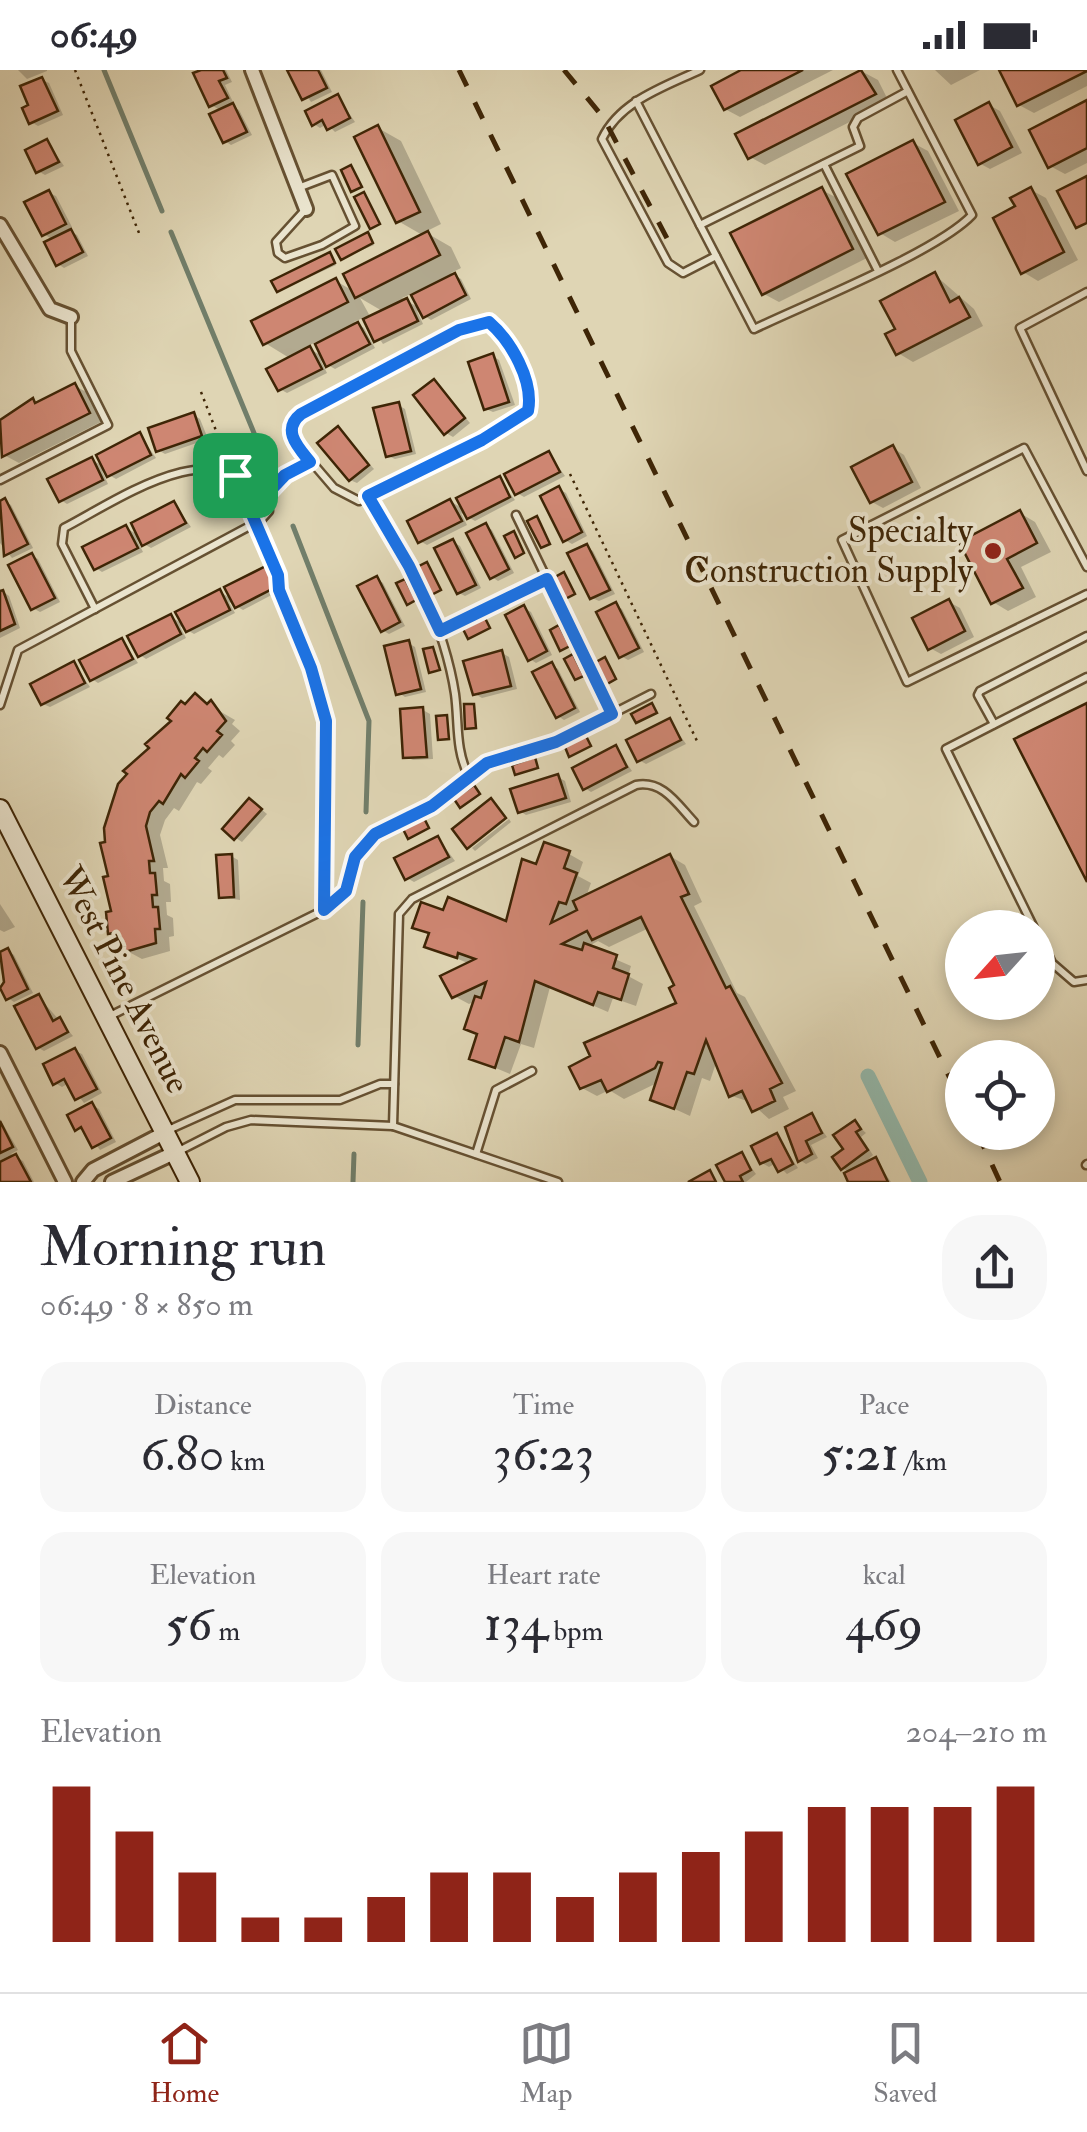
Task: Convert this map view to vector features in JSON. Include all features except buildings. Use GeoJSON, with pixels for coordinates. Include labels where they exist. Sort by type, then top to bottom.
{"type":"FeatureCollection","features":[{"type":"Feature","properties":{"kind":"street"},"geometry":{"type":"LineString","coordinates":[[252,70],[306,209]]}},
{"type":"Feature","properties":{"kind":"street"},"geometry":{"type":"LineString","coordinates":[[0,225],[50,309],[71,317]]}},
{"type":"Feature","properties":{"kind":"street","name":"West Pine Avenue"},"geometry":{"type":"LineString","coordinates":[[0,809],[190,1182]]}},
{"type":"Feature","properties":{"kind":"street"},"geometry":{"type":"LineString","coordinates":[[0,1053],[65,1182]]}},
{"type":"Feature","properties":{"kind":"street"},"geometry":{"type":"LineString","coordinates":[[83,1182],[93,1170],[166,1132]]}},
{"type":"Feature","properties":{"kind":"street"},"geometry":{"type":"LineString","coordinates":[[112,1182],[176,1152]]}},
{"type":"Feature","properties":{"kind":"lane"},"geometry":{"type":"LineString","coordinates":[[700,70],[636,101],[608,126],[602,139],[668,263],[683,273],[716,256]]}},
{"type":"Feature","properties":{"kind":"lane"},"geometry":{"type":"LineString","coordinates":[[636,101],[754,328],[877,270],[962,225],[972,214],[897,70]]}},
{"type":"Feature","properties":{"kind":"lane"},"geometry":{"type":"LineString","coordinates":[[700,225],[860,146],[853,127],[858,118],[908,91]]}},
{"type":"Feature","properties":{"kind":"lane"},"geometry":{"type":"LineString","coordinates":[[824,164],[877,270]]}},
{"type":"Feature","properties":{"kind":"lane"},"geometry":{"type":"LineString","coordinates":[[298,188],[332,175],[355,226],[336,239],[285,258],[278,254],[276,242],[306,209]]}},
{"type":"Feature","properties":{"kind":"lane"},"geometry":{"type":"LineString","coordinates":[[1087,292],[1020,328],[1087,471]]}},
{"type":"Feature","properties":{"kind":"lane"},"geometry":{"type":"LineString","coordinates":[[0,480],[108,425],[71,351],[71,317]]}},
{"type":"Feature","properties":{"kind":"lane"},"geometry":{"type":"LineString","coordinates":[[489,322],[499,330],[527,381],[528,411],[482,440],[359,501],[342,494],[310,462],[292,439],[292,424],[301,414],[459,330],[489,322]]}},
{"type":"Feature","properties":{"kind":"lane"},"geometry":{"type":"LineString","coordinates":[[1087,567],[1024,448],[842,540],[907,682],[1087,594]]}},
{"type":"Feature","properties":{"kind":"lane"},"geometry":{"type":"LineString","coordinates":[[267,494],[285,475],[310,462]]}},
{"type":"Feature","properties":{"kind":"lane"},"geometry":{"type":"LineString","coordinates":[[0,705],[18,650],[256,523],[269,512],[267,494],[260,486],[235,475],[174,471],[64,528],[60,535],[62,544],[95,608]]}},
{"type":"Feature","properties":{"kind":"lane"},"geometry":{"type":"LineString","coordinates":[[368,496],[409,566],[440,631],[455,694],[458,755],[468,777]]}},
{"type":"Feature","properties":{"kind":"lane"},"geometry":{"type":"LineString","coordinates":[[516,514],[612,714]]}},
{"type":"Feature","properties":{"kind":"lane"},"geometry":{"type":"LineString","coordinates":[[440,631],[547,579]]}},
{"type":"Feature","properties":{"kind":"lane"},"geometry":{"type":"LineString","coordinates":[[994,724],[980,691],[1087,636]]}},
{"type":"Feature","properties":{"kind":"lane"},"geometry":{"type":"LineString","coordinates":[[1026,910],[946,749],[1087,677]]}},
{"type":"Feature","properties":{"kind":"lane"},"geometry":{"type":"LineString","coordinates":[[107,1018],[324,910],[346,891],[364,843],[432,806],[487,763],[556,742],[651,694]]}},
{"type":"Feature","properties":{"kind":"lane"},"geometry":{"type":"LineString","coordinates":[[393,1126],[399,914],[404,905],[636,785],[650,783],[662,789],[694,822]]}},
{"type":"Feature","properties":{"kind":"lane"},"geometry":{"type":"LineString","coordinates":[[1055,964],[1074,982],[1087,980]]}},
{"type":"Feature","properties":{"kind":"lane"},"geometry":{"type":"LineString","coordinates":[[476,1154],[496,1090],[532,1071]]}},
{"type":"Feature","properties":{"kind":"lane"},"geometry":{"type":"LineString","coordinates":[[166,1132],[236,1100],[340,1100],[380,1084],[394,1084]]}},
{"type":"Feature","properties":{"kind":"lane"},"geometry":{"type":"LineString","coordinates":[[176,1152],[226,1127],[251,1120],[393,1126],[558,1182]]}},
{"type":"Feature","properties":{"kind":"path"},"geometry":{"type":"LineString","coordinates":[[75,70],[139,233]]}},
{"type":"Feature","properties":{"kind":"path"},"geometry":{"type":"LineString","coordinates":[[201,392],[256,523],[326,721],[324,910]]}},
{"type":"Feature","properties":{"kind":"path"},"geometry":{"type":"LineString","coordinates":[[570,474],[697,741]]}},
{"type":"Feature","properties":{"kind":"waterway"},"geometry":{"type":"LineString","coordinates":[[104,70],[162,211]]}},
{"type":"Feature","properties":{"kind":"waterway"},"geometry":{"type":"LineString","coordinates":[[171,232],[266,462]]}},
{"type":"Feature","properties":{"kind":"waterway"},"geometry":{"type":"LineString","coordinates":[[293,526],[369,721],[366,812]]}},
{"type":"Feature","properties":{"kind":"waterway"},"geometry":{"type":"LineString","coordinates":[[358,1045],[363,902]]}},
{"type":"Feature","properties":{"kind":"waterway"},"geometry":{"type":"LineString","coordinates":[[868,1076],[920,1182]]}},
{"type":"Feature","properties":{"kind":"waterway"},"geometry":{"type":"LineString","coordinates":[[353,1182],[354,1154]]}},
{"type":"Feature","properties":{"kind":"railway"},"geometry":{"type":"LineString","coordinates":[[459,70],[945,1068]]}},
{"type":"Feature","properties":{"kind":"railway"},"geometry":{"type":"LineString","coordinates":[[564,70],[603,117],[670,244]]}},
{"type":"Feature","properties":{"kind":"railway"},"geometry":{"type":"LineString","coordinates":[[985,1150],[1000,1182]]}},
{"type":"Feature","properties":{"kind":"place","name":"Specialty Construction Supply"},"geometry":{"type":"Point","coordinates":[993,551]}},
{"type":"Feature","properties":{"kind":"route"},"geometry":{"type":"LineString","coordinates":[[489,322],[499,330],[527,381],[531,393],[528,411],[482,440],[368,496],[409,566],[440,631],[547,579],[612,714],[556,742],[487,763],[432,806],[375,834],[355,857],[346,891],[324,910],[326,721],[311,668],[279,590],[278,575],[235,475],[260,486],[267,494],[285,475],[310,462],[292,439],[294,419],[459,330],[489,322]]}}]}
